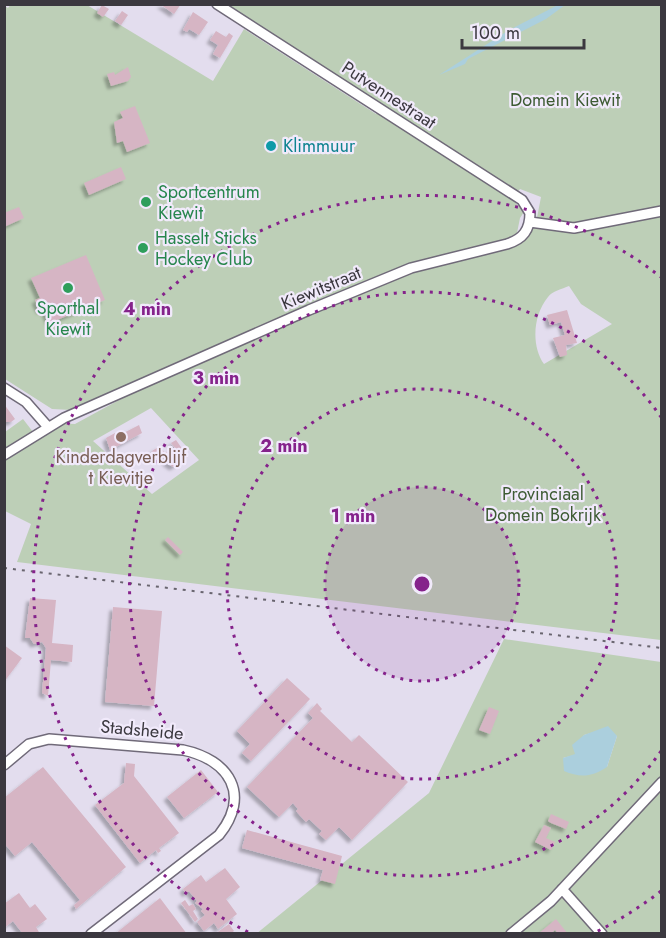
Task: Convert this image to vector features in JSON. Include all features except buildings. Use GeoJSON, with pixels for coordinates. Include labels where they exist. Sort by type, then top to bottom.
{"type":"FeatureCollection","features":[{"type":"Feature","properties":{"kind":"street","name":"Putvennestraat"},"geometry":{"type":"LineString","coordinates":[[217,4],[522,200],[530,213],[530,222]]}},
{"type":"Feature","properties":{"kind":"street"},"geometry":{"type":"LineString","coordinates":[[530,222],[581,227],[662,211]]}},
{"type":"Feature","properties":{"kind":"street","name":"Kiewitstraat"},"geometry":{"type":"LineString","coordinates":[[4,455],[48,428],[135,386],[411,268],[515,242],[527,232],[530,222]]}},
{"type":"Feature","properties":{"kind":"street"},"geometry":{"type":"LineString","coordinates":[[4,388],[26,402],[48,428]]}},
{"type":"Feature","properties":{"kind":"street","name":"Stadsheide"},"geometry":{"type":"LineString","coordinates":[[4,765],[29,744],[50,739],[201,753],[213,760],[229,777],[235,808],[229,822],[219,835],[91,933]]}},
{"type":"Feature","properties":{"kind":"street"},"geometry":{"type":"LineString","coordinates":[[511,933],[562,890],[662,782]]}},
{"type":"Feature","properties":{"kind":"street"},"geometry":{"type":"LineString","coordinates":[[562,890],[602,933]]}},
{"type":"Feature","properties":{"kind":"green space"},"geometry":{"type":"Polygon","coordinates":[[[11,4],[87,5],[213,81],[244,29],[376,114],[383,106],[226,5],[661,5],[661,640],[17,562],[31,524],[5,511],[5,432],[23,419],[33,432],[48,423],[75,424],[143,387],[299,311],[72,410],[52,409],[5,379],[5,6],[8,8],[11,4]],[[520,189],[512,199],[524,212],[520,218],[517,233],[535,228],[541,197],[520,189]],[[569,286],[555,292],[543,304],[537,321],[537,348],[544,364],[612,324],[581,304],[569,286]],[[151,408],[93,441],[152,494],[199,460],[151,408]]]}},
{"type":"Feature","properties":{"kind":"green space"},"geometry":{"type":"Polygon","coordinates":[[[504,639],[661,662],[661,933],[256,934],[429,793],[504,639]],[[595,732],[584,735],[575,755],[563,758],[607,767],[617,736],[595,732]]]}},
{"type":"Feature","properties":{"kind":"water"},"geometry":{"type":"Polygon","coordinates":[[[558,5],[565,5],[546,19],[468,59],[465,64],[439,75],[509,30],[558,5]]]}},
{"type":"Feature","properties":{"kind":"water"},"geometry":{"type":"Polygon","coordinates":[[[608,726],[617,736],[607,767],[586,775],[575,775],[564,771],[563,758],[575,754],[572,745],[584,735],[608,726]]]}},
{"type":"Feature","properties":{"kind":"railway"},"geometry":{"type":"LineString","coordinates":[[4,568],[662,648]]}},
{"type":"Feature","properties":{"kind":"place","name":"Klimmuur"},"geometry":{"type":"Point","coordinates":[271,146]}},
{"type":"Feature","properties":{"kind":"place","name":"Sportcentrum Kiewit"},"geometry":{"type":"Point","coordinates":[146,202]}},
{"type":"Feature","properties":{"kind":"place","name":"Hasselt Sticks Hockey Club"},"geometry":{"type":"Point","coordinates":[143,248]}},
{"type":"Feature","properties":{"kind":"place","name":"Sporthal Kiewit"},"geometry":{"type":"Point","coordinates":[68,288]}},
{"type":"Feature","properties":{"kind":"place","name":"Kinderdagverblijf t Kievitje"},"geometry":{"type":"Point","coordinates":[121,437]}},
{"type":"Feature","properties":{"kind":"park label","name":"Domein Kiewit"},"geometry":{"type":"Point","coordinates":[565,100]}},
{"type":"Feature","properties":{"kind":"park label","name":"Provinciaal Domein Bokrijk"},"geometry":{"type":"Point","coordinates":[543,504]}}]}
